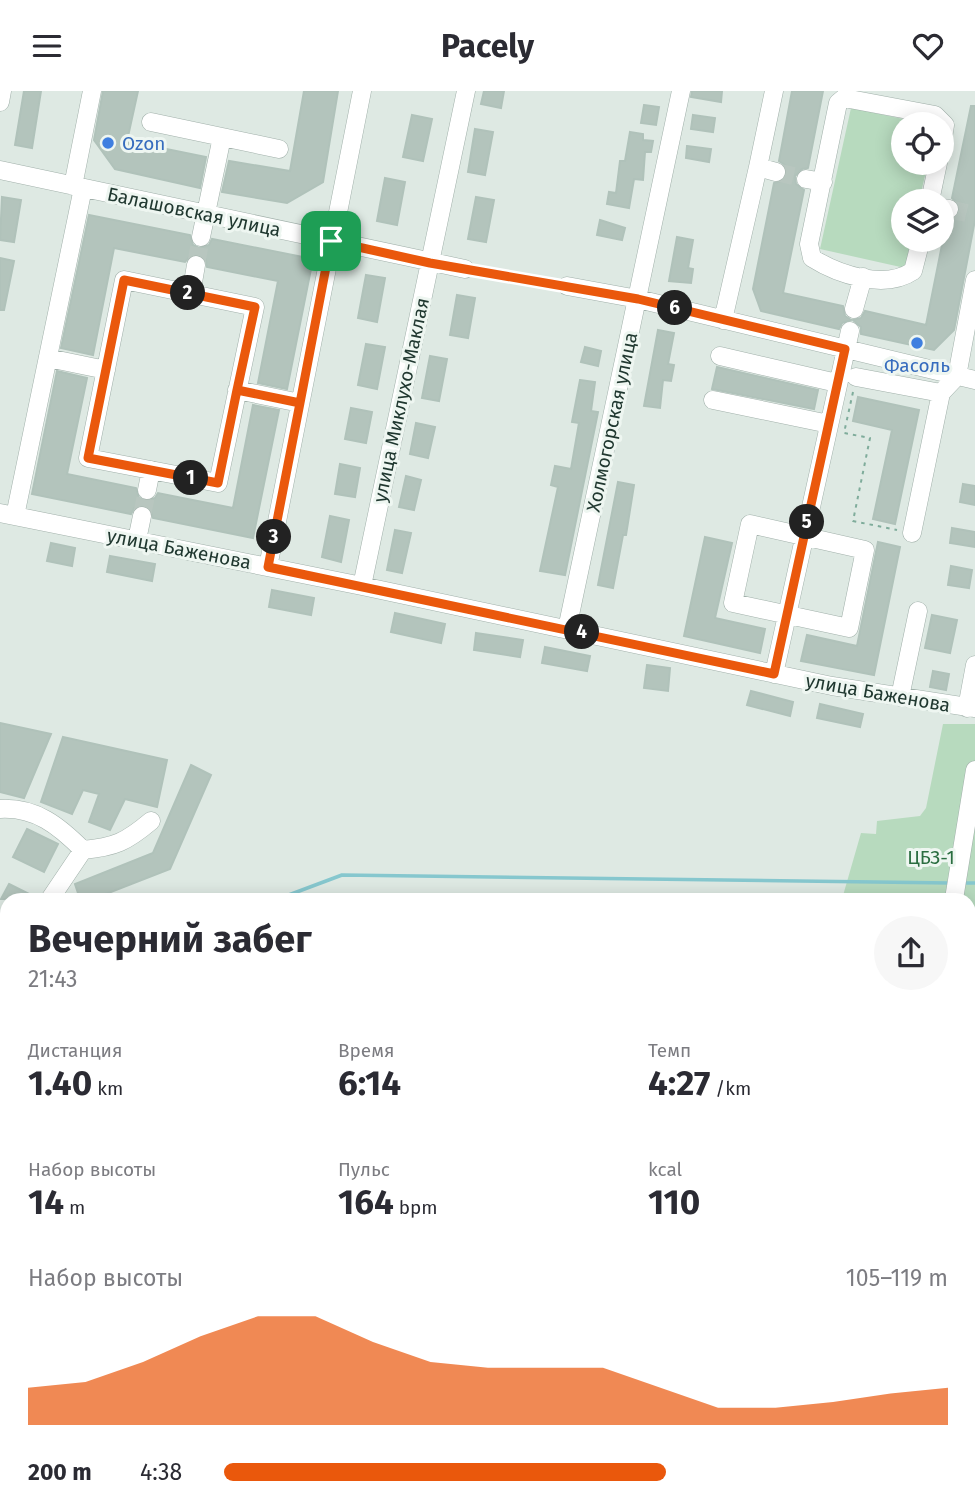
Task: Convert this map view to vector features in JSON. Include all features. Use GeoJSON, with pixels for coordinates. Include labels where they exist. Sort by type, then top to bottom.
{"type":"FeatureCollection","features":[{"type":"Feature","properties":{"kind":"street"},"geometry":{"type":"LineString","coordinates":[[0,102],[2,91]]}},
{"type":"Feature","properties":{"kind":"street"},"geometry":{"type":"LineString","coordinates":[[8,514],[48,358],[92,91]]}},
{"type":"Feature","properties":{"kind":"street"},"geometry":{"type":"LineString","coordinates":[[268,567],[362,91]]}},
{"type":"Feature","properties":{"kind":"street","name":"улица Миклухо-Маклая"},"geometry":{"type":"LineString","coordinates":[[362,586],[466,91]]}},
{"type":"Feature","properties":{"kind":"street","name":"Холмогорская улица"},"geometry":{"type":"LineString","coordinates":[[567,629],[681,91]]}},
{"type":"Feature","properties":{"kind":"street"},"geometry":{"type":"LineString","coordinates":[[723,320],[774,91]]}},
{"type":"Feature","properties":{"kind":"street"},"geometry":{"type":"LineString","coordinates":[[918,252],[914,271],[903,278],[863,277],[830,270],[812,258],[809,244],[814,181],[838,103],[844,98],[905,100],[928,112]]}},
{"type":"Feature","properties":{"kind":"street"},"geometry":{"type":"LineString","coordinates":[[151,122],[279,149]]}},
{"type":"Feature","properties":{"kind":"street"},"geometry":{"type":"LineString","coordinates":[[201,237],[222,137]]}},
{"type":"Feature","properties":{"kind":"street"},"geometry":{"type":"LineString","coordinates":[[758,167],[776,172]]}},
{"type":"Feature","properties":{"kind":"street","name":"Балашовская улица"},"geometry":{"type":"LineString","coordinates":[[0,170],[465,269]]}},
{"type":"Feature","properties":{"kind":"street"},"geometry":{"type":"LineString","coordinates":[[191,294],[196,265]]}},
{"type":"Feature","properties":{"kind":"street"},"geometry":{"type":"LineString","coordinates":[[855,309],[863,277]]}},
{"type":"Feature","properties":{"kind":"street"},"geometry":{"type":"LineString","coordinates":[[124,280],[191,294],[255,307],[218,483],[88,458],[124,280]]}},
{"type":"Feature","properties":{"kind":"street"},"geometry":{"type":"LineString","coordinates":[[912,533],[941,393],[957,376],[975,280]]}},
{"type":"Feature","properties":{"kind":"street"},"geometry":{"type":"LineString","coordinates":[[567,286],[638,299],[975,380]]}},
{"type":"Feature","properties":{"kind":"street"},"geometry":{"type":"LineString","coordinates":[[774,674],[850,331]]}},
{"type":"Feature","properties":{"kind":"street"},"geometry":{"type":"LineString","coordinates":[[720,356],[837,383]]}},
{"type":"Feature","properties":{"kind":"street"},"geometry":{"type":"LineString","coordinates":[[48,358],[106,370]]}},
{"type":"Feature","properties":{"kind":"street"},"geometry":{"type":"LineString","coordinates":[[856,377],[941,393]]}},
{"type":"Feature","properties":{"kind":"street"},"geometry":{"type":"LineString","coordinates":[[237,390],[300,403]]}},
{"type":"Feature","properties":{"kind":"street"},"geometry":{"type":"LineString","coordinates":[[713,400],[828,424]]}},
{"type":"Feature","properties":{"kind":"street"},"geometry":{"type":"LineString","coordinates":[[147,491],[151,470]]}},
{"type":"Feature","properties":{"kind":"street","name":"улица Баженова"},"geometry":{"type":"LineString","coordinates":[[8,514],[774,674],[971,708]]}},
{"type":"Feature","properties":{"kind":"street"},"geometry":{"type":"LineString","coordinates":[[137,540],[142,516]]}},
{"type":"Feature","properties":{"kind":"street"},"geometry":{"type":"LineString","coordinates":[[750,524],[865,550],[849,628],[787,615],[733,603],[750,524]]}},
{"type":"Feature","properties":{"kind":"street"},"geometry":{"type":"LineString","coordinates":[[900,697],[918,611]]}},
{"type":"Feature","properties":{"kind":"street"},"geometry":{"type":"LineString","coordinates":[[971,708],[975,665]]}},
{"type":"Feature","properties":{"kind":"street"},"geometry":{"type":"LineString","coordinates":[[955,889],[975,770]]}},
{"type":"Feature","properties":{"kind":"street"},"geometry":{"type":"LineString","coordinates":[[0,809],[19,808],[57,823],[83,850]]}},
{"type":"Feature","properties":{"kind":"street"},"geometry":{"type":"LineString","coordinates":[[83,850],[113,847],[132,838],[151,821]]}},
{"type":"Feature","properties":{"kind":"street"},"geometry":{"type":"LineString","coordinates":[[54,893],[83,850]]}},
{"type":"Feature","properties":{"kind":"path"},"geometry":{"type":"LineString","coordinates":[[465,269],[567,286]]}},
{"type":"Feature","properties":{"kind":"path"},"geometry":{"type":"LineString","coordinates":[[856,377],[844,432],[870,438],[853,521],[912,533]]}},
{"type":"Feature","properties":{"kind":"green space"},"geometry":{"type":"Polygon","coordinates":[[[851,108],[891,116],[891,175],[925,175],[922,189],[891,189],[891,252],[908,252],[905,268],[820,249],[851,108]]]}},
{"type":"Feature","properties":{"kind":"green space","name":"ЦБЗ-1"},"geometry":{"type":"Polygon","coordinates":[[[943,724],[975,724],[975,893],[844,893],[861,833],[876,834],[877,821],[920,816],[926,808],[943,724]]]}},
{"type":"Feature","properties":{"kind":"building"},"geometry":{"type":"Polygon","coordinates":[[[24,91],[41,91],[32,148],[15,145],[24,91]]]}},
{"type":"Feature","properties":{"kind":"building"},"geometry":{"type":"Polygon","coordinates":[[[103,91],[138,91],[127,141],[206,157],[200,188],[115,169],[94,140],[103,91]]]}},
{"type":"Feature","properties":{"kind":"building"},"geometry":{"type":"Polygon","coordinates":[[[304,91],[338,91],[323,182],[287,203],[222,192],[229,161],[290,171],[304,91]]]}},
{"type":"Feature","properties":{"kind":"building"},"geometry":{"type":"Polygon","coordinates":[[[484,91],[504,91],[501,108],[481,104],[484,91]]]}},
{"type":"Feature","properties":{"kind":"building"},"geometry":{"type":"Polygon","coordinates":[[[692,91],[722,91],[721,102],[691,97],[692,91]]]}},
{"type":"Feature","properties":{"kind":"building"},"geometry":{"type":"Polygon","coordinates":[[[792,91],[823,91],[808,168],[802,169],[795,176],[796,184],[804,190],[783,293],[843,306],[845,316],[851,320],[842,323],[839,329],[761,311],[753,289],[774,183],[783,181],[787,174],[785,165],[779,161],[792,91]]]}},
{"type":"Feature","properties":{"kind":"building"},"geometry":{"type":"Polygon","coordinates":[[[644,105],[659,107],[656,125],[641,123],[644,105]]]}},
{"type":"Feature","properties":{"kind":"building"},"geometry":{"type":"Polygon","coordinates":[[[971,106],[975,106],[975,220],[954,330],[934,350],[861,334],[861,327],[853,320],[861,318],[865,311],[926,325],[941,252],[954,252],[954,219],[960,211],[959,204],[954,200],[971,106]]]}},
{"type":"Feature","properties":{"kind":"building"},"geometry":{"type":"Polygon","coordinates":[[[412,115],[432,119],[423,161],[403,157],[412,115]]]}},
{"type":"Feature","properties":{"kind":"building"},"geometry":{"type":"Polygon","coordinates":[[[693,115],[715,118],[713,132],[691,129],[693,115]]]}},
{"type":"Feature","properties":{"kind":"building"},"geometry":{"type":"Polygon","coordinates":[[[475,129],[493,132],[485,175],[468,172],[475,129]]]}},
{"type":"Feature","properties":{"kind":"building"},"geometry":{"type":"Polygon","coordinates":[[[630,132],[643,134],[643,140],[653,141],[651,152],[645,152],[643,180],[634,179],[629,208],[607,204],[609,192],[616,193],[620,161],[625,161],[630,132]]]}},
{"type":"Feature","properties":{"kind":"building"},"geometry":{"type":"Polygon","coordinates":[[[687,146],[711,149],[709,162],[686,158],[687,146]]]}},
{"type":"Feature","properties":{"kind":"building"},"geometry":{"type":"Polygon","coordinates":[[[385,178],[405,182],[397,225],[377,221],[385,178]]]}},
{"type":"Feature","properties":{"kind":"building"},"geometry":{"type":"Polygon","coordinates":[[[2,197],[21,200],[14,242],[0,240],[2,197]]]}},
{"type":"Feature","properties":{"kind":"building"},"geometry":{"type":"Polygon","coordinates":[[[476,197],[494,200],[486,242],[468,239],[476,197]]]}},
{"type":"Feature","properties":{"kind":"building"},"geometry":{"type":"Polygon","coordinates":[[[89,215],[190,235],[193,245],[199,248],[209,245],[212,239],[313,259],[287,389],[258,383],[278,281],[207,267],[206,260],[199,254],[191,255],[185,262],[114,248],[93,355],[61,348],[89,215]]]}},
{"type":"Feature","properties":{"kind":"building"},"geometry":{"type":"Polygon","coordinates":[[[600,220],[625,228],[622,240],[597,235],[600,220]]]}},
{"type":"Feature","properties":{"kind":"building"},"geometry":{"type":"Polygon","coordinates":[[[677,237],[693,240],[688,268],[693,269],[691,283],[669,281],[677,237]]]}},
{"type":"Feature","properties":{"kind":"building"},"geometry":{"type":"Polygon","coordinates":[[[0,258],[14,261],[4,310],[0,310],[0,258]]]}},
{"type":"Feature","properties":{"kind":"building"},"geometry":{"type":"Polygon","coordinates":[[[366,275],[385,278],[377,322],[358,318],[366,275]]]}},
{"type":"Feature","properties":{"kind":"building"},"geometry":{"type":"Polygon","coordinates":[[[457,295],[475,298],[468,338],[450,335],[457,295]]]}},
{"type":"Feature","properties":{"kind":"building"},"geometry":{"type":"Polygon","coordinates":[[[658,330],[674,333],[668,364],[674,365],[671,381],[663,380],[660,408],[644,406],[658,330]]]}},
{"type":"Feature","properties":{"kind":"building"},"geometry":{"type":"Polygon","coordinates":[[[366,344],[385,347],[377,389],[358,385],[366,344]]]}},
{"type":"Feature","properties":{"kind":"building"},"geometry":{"type":"Polygon","coordinates":[[[585,347],[601,351],[598,366],[581,362],[585,347]]]}},
{"type":"Feature","properties":{"kind":"building"},"geometry":{"type":"Polygon","coordinates":[[[430,356],[447,359],[439,401],[422,398],[430,356]]]}},
{"type":"Feature","properties":{"kind":"building"},"geometry":{"type":"Polygon","coordinates":[[[717,367],[818,390],[814,409],[712,389],[717,367]]]}},
{"type":"Feature","properties":{"kind":"building"},"geometry":{"type":"Polygon","coordinates":[[[57,371],[87,378],[67,474],[136,488],[139,498],[145,501],[155,498],[158,493],[233,508],[253,405],[279,410],[253,538],[153,518],[150,508],[144,505],[134,508],[131,514],[32,494],[57,371]]]}},
{"type":"Feature","properties":{"kind":"building"},"geometry":{"type":"Polygon","coordinates":[[[580,380],[595,382],[591,411],[598,412],[565,575],[540,571],[558,487],[551,485],[555,466],[571,469],[579,423],[572,422],[580,380]]]}},
{"type":"Feature","properties":{"kind":"building"},"geometry":{"type":"Polygon","coordinates":[[[858,397],[919,410],[895,524],[873,519],[892,430],[853,421],[858,397]]]}},
{"type":"Feature","properties":{"kind":"building"},"geometry":{"type":"Polygon","coordinates":[[[351,408],[372,412],[366,443],[345,439],[351,408]]]}},
{"type":"Feature","properties":{"kind":"building"},"geometry":{"type":"Polygon","coordinates":[[[416,423],[435,427],[428,458],[410,454],[416,423]]]}},
{"type":"Feature","properties":{"kind":"building"},"geometry":{"type":"Polygon","coordinates":[[[340,464],[360,468],[355,497],[335,494],[340,464]]]}},
{"type":"Feature","properties":{"kind":"building"},"geometry":{"type":"Polygon","coordinates":[[[406,476],[421,480],[414,510],[399,507],[406,476]]]}},
{"type":"Feature","properties":{"kind":"building"},"geometry":{"type":"Polygon","coordinates":[[[618,482],[634,485],[626,535],[623,535],[613,588],[598,585],[618,482]]]}},
{"type":"Feature","properties":{"kind":"building"},"geometry":{"type":"Polygon","coordinates":[[[963,484],[975,486],[975,505],[960,502],[963,484]]]}},
{"type":"Feature","properties":{"kind":"building"},"geometry":{"type":"Polygon","coordinates":[[[330,516],[349,520],[341,562],[322,557],[330,516]]]}},
{"type":"Feature","properties":{"kind":"building"},"geometry":{"type":"Polygon","coordinates":[[[952,528],[975,532],[975,547],[950,543],[952,528]]]}},
{"type":"Feature","properties":{"kind":"building"},"geometry":{"type":"Polygon","coordinates":[[[395,530],[411,533],[402,573],[387,570],[395,530]]]}},
{"type":"Feature","properties":{"kind":"building"},"geometry":{"type":"Polygon","coordinates":[[[705,537],[732,543],[715,618],[765,629],[760,653],[684,636],[705,537]]]}},
{"type":"Feature","properties":{"kind":"building"},"geometry":{"type":"Polygon","coordinates":[[[878,542],[900,547],[874,675],[801,661],[807,635],[857,646],[878,542]]]}},
{"type":"Feature","properties":{"kind":"building"},"geometry":{"type":"Polygon","coordinates":[[[51,543],[75,548],[72,566],[47,561],[51,543]]]}},
{"type":"Feature","properties":{"kind":"building"},"geometry":{"type":"Polygon","coordinates":[[[110,556],[155,564],[152,581],[107,572],[110,556]]]}},
{"type":"Feature","properties":{"kind":"building"},"geometry":{"type":"Polygon","coordinates":[[[951,566],[972,570],[969,588],[948,585],[951,566]]]}},
{"type":"Feature","properties":{"kind":"building"},"geometry":{"type":"Polygon","coordinates":[[[272,590],[314,598],[311,615],[269,607],[272,590]]]}},
{"type":"Feature","properties":{"kind":"building"},"geometry":{"type":"Polygon","coordinates":[[[395,613],[445,624],[441,643],[391,632],[395,613]]]}},
{"type":"Feature","properties":{"kind":"building"},"geometry":{"type":"Polygon","coordinates":[[[932,615],[957,620],[950,653],[925,648],[932,615]]]}},
{"type":"Feature","properties":{"kind":"building"},"geometry":{"type":"Polygon","coordinates":[[[476,633],[523,640],[520,657],[474,650],[476,633]]]}},
{"type":"Feature","properties":{"kind":"building"},"geometry":{"type":"Polygon","coordinates":[[[545,647],[590,656],[587,671],[542,663],[545,647]]]}},
{"type":"Feature","properties":{"kind":"building"},"geometry":{"type":"Polygon","coordinates":[[[647,665],[670,668],[668,691],[644,688],[647,665]]]}},
{"type":"Feature","properties":{"kind":"building"},"geometry":{"type":"Polygon","coordinates":[[[933,671],[949,674],[946,690],[930,687],[933,671]]]}},
{"type":"Feature","properties":{"kind":"building"},"geometry":{"type":"Polygon","coordinates":[[[751,691],[793,702],[790,716],[747,705],[751,691]]]}},
{"type":"Feature","properties":{"kind":"building"},"geometry":{"type":"Polygon","coordinates":[[[820,704],[863,714],[860,727],[817,718],[820,704]]]}},
{"type":"Feature","properties":{"kind":"building"},"geometry":{"type":"Polygon","coordinates":[[[0,723],[51,734],[24,798],[0,792],[0,723]]]}},
{"type":"Feature","properties":{"kind":"building"},"geometry":{"type":"Polygon","coordinates":[[[63,737],[167,760],[157,807],[125,799],[110,830],[89,822],[99,794],[83,790],[72,814],[41,802],[63,737]]]}},
{"type":"Feature","properties":{"kind":"building"},"geometry":{"type":"Polygon","coordinates":[[[191,765],[211,775],[170,869],[108,893],[78,893],[75,884],[153,853],[191,765]]]}},
{"type":"Feature","properties":{"kind":"building"},"geometry":{"type":"Polygon","coordinates":[[[27,829],[58,844],[44,872],[13,857],[27,829]]]}},
{"type":"Feature","properties":{"kind":"building"},"geometry":{"type":"Polygon","coordinates":[[[9,884],[27,893],[4,893],[9,884]]]}},
{"type":"Feature","properties":{"kind":"waterway"},"geometry":{"type":"LineString","coordinates":[[294,893],[342,875],[950,883]]}},
{"type":"Feature","properties":{"kind":"waterway"},"geometry":{"type":"LineString","coordinates":[[961,883],[975,883]]}},
{"type":"Feature","properties":{"kind":"tunnel"},"geometry":{"type":"LineString","coordinates":[[776,172],[806,179]]}},
{"type":"Feature","properties":{"kind":"tunnel"},"geometry":{"type":"LineString","coordinates":[[954,210],[975,215]]}},
{"type":"Feature","properties":{"kind":"tunnel"},"geometry":{"type":"LineString","coordinates":[[196,265],[201,237]]}},
{"type":"Feature","properties":{"kind":"tunnel"},"geometry":{"type":"LineString","coordinates":[[142,516],[147,490]]}},
{"type":"Feature","properties":{"kind":"place","name":"Ozon"},"geometry":{"type":"Point","coordinates":[108,143]}},
{"type":"Feature","properties":{"kind":"place","name":"Фасоль"},"geometry":{"type":"Point","coordinates":[917,343]}},
{"type":"Feature","properties":{"kind":"route"},"geometry":{"type":"LineString","coordinates":[[331,241],[300,403],[237,390],[218,483],[88,458],[124,280],[255,307],[237,390],[300,403],[268,567],[774,674],[845,349],[638,299],[430,263],[331,241]]}}]}
